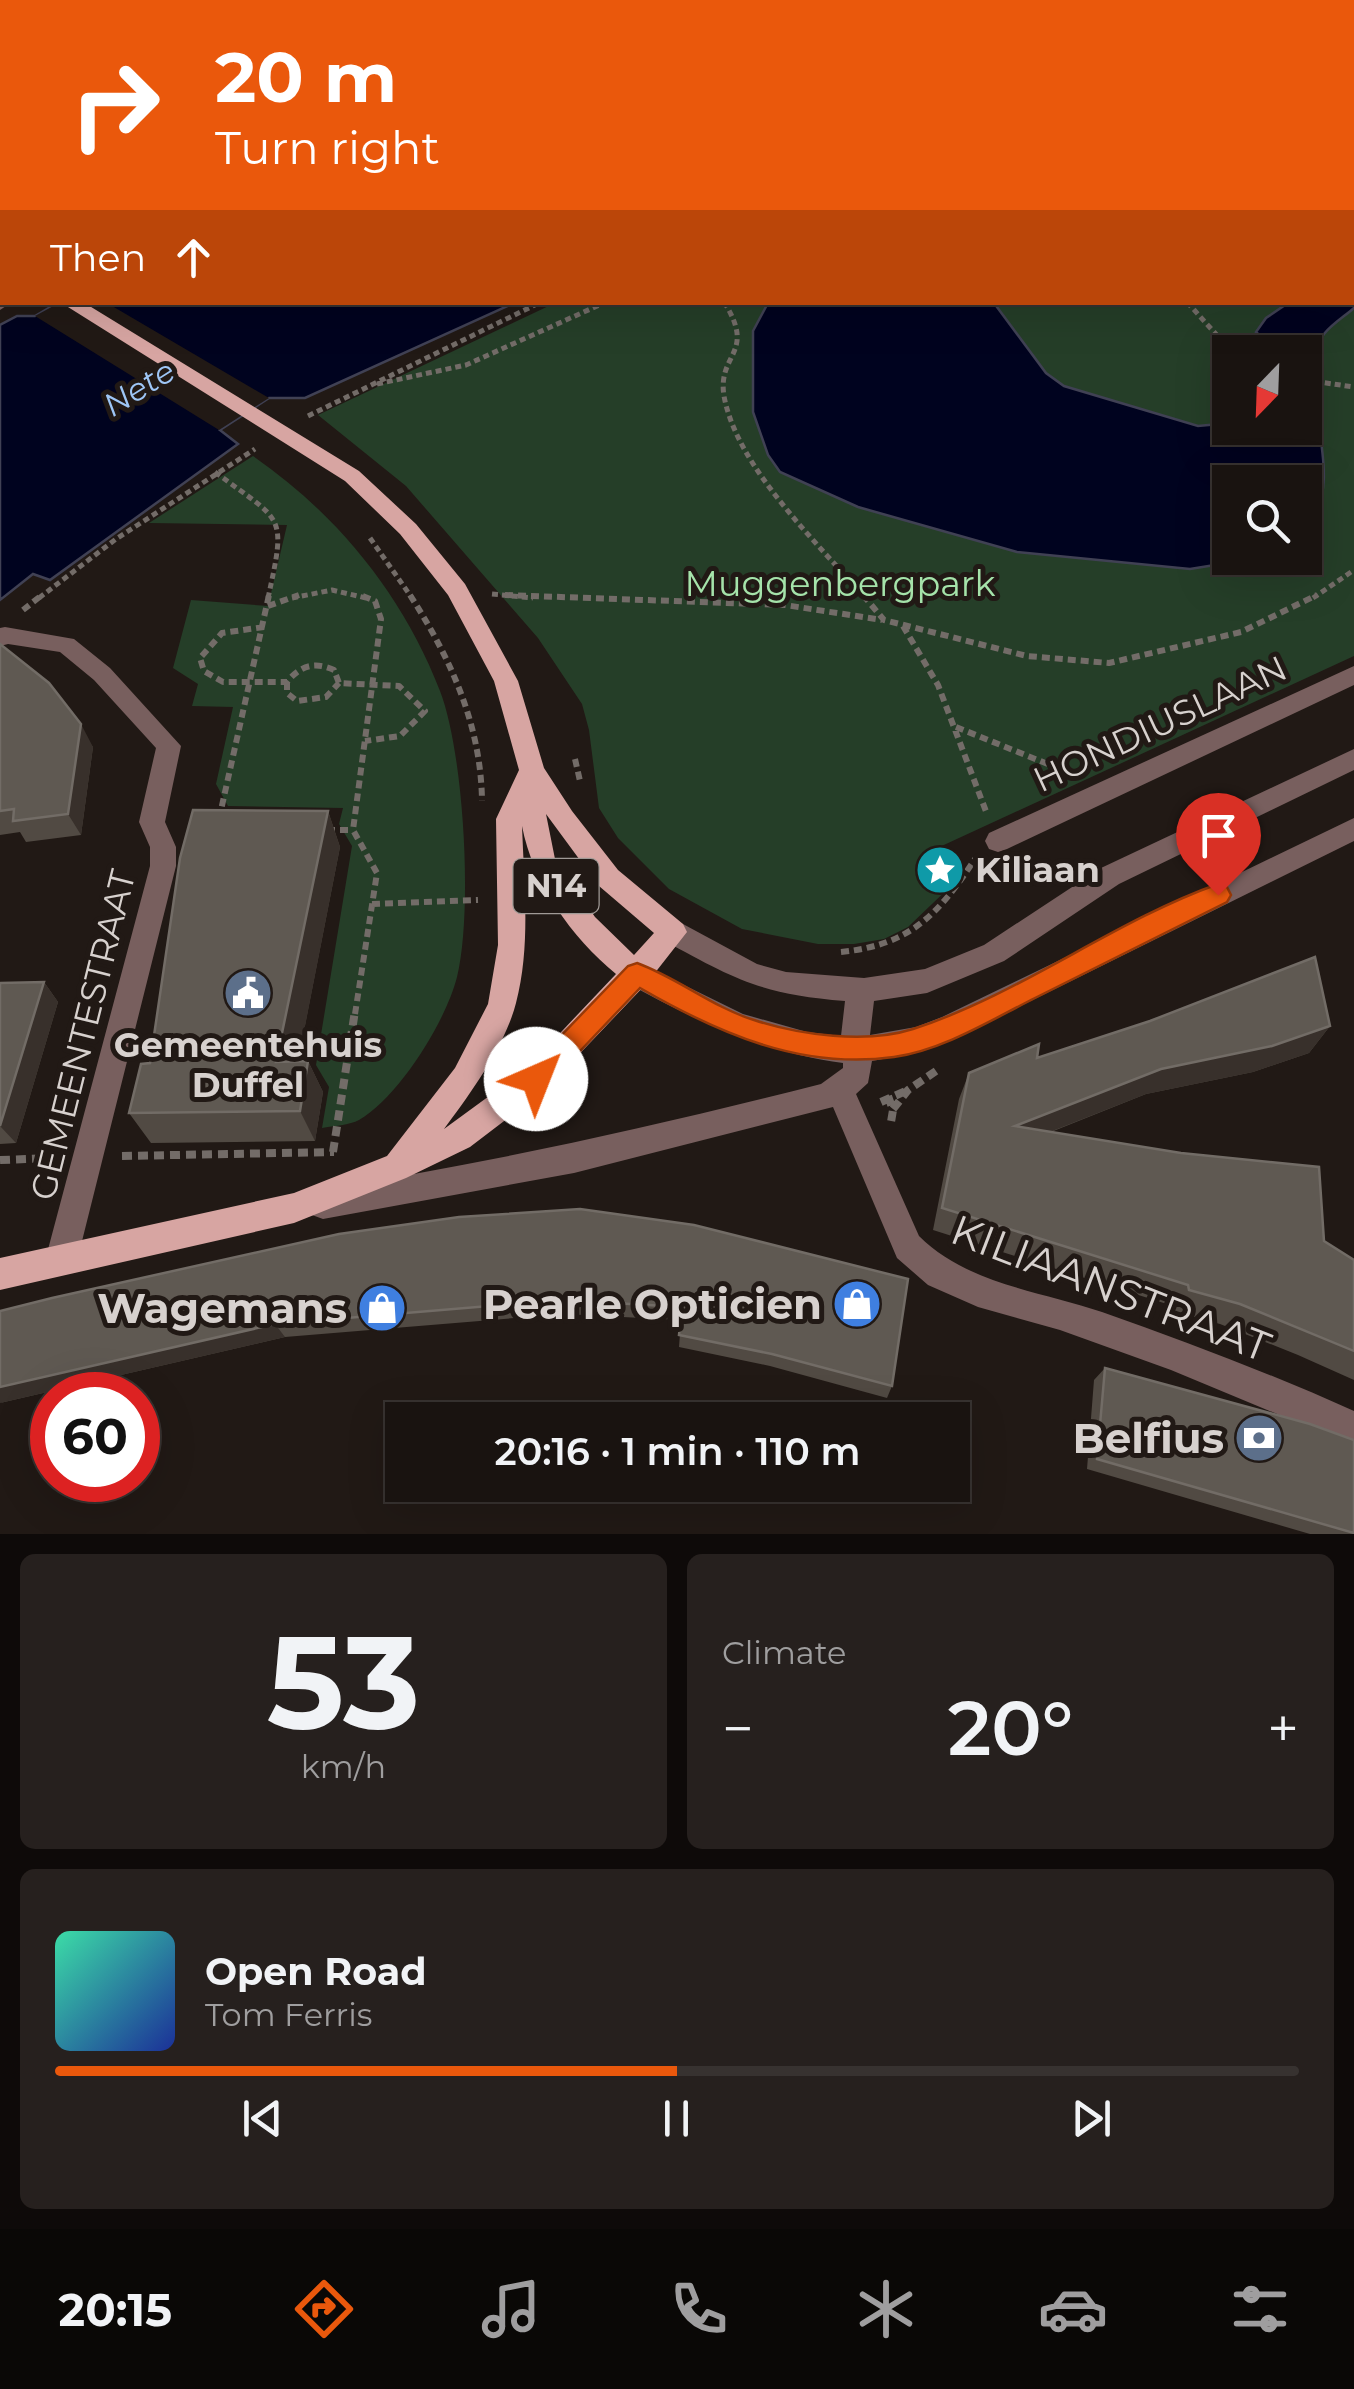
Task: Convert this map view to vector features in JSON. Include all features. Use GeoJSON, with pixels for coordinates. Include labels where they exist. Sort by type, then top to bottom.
{"type":"FeatureCollection","features":[{"type":"Feature","properties":{"kind":"main road","name":"N14"},"geometry":{"type":"LineString","coordinates":[[73,305],[352,476],[381,500],[457,590],[506,680],[532,770],[533,816],[542,862],[584,925],[604,948],[637,974]]}},
{"type":"Feature","properties":{"kind":"main road","name":"N14"},"geometry":{"type":"LineString","coordinates":[[532,770],[596,867],[616,890],[673,932]]}},
{"type":"Feature","properties":{"kind":"main road","name":"N14"},"geometry":{"type":"LineString","coordinates":[[395,1168],[465,1078],[486,1044],[502,1005],[512,953],[509,819],[532,770]]}},
{"type":"Feature","properties":{"kind":"main road"},"geometry":{"type":"LineString","coordinates":[[0,1274],[294,1208],[460,1137],[536,1079],[673,932]]}},
{"type":"Feature","properties":{"kind":"street","name":"GEMEENTESTRAAT"},"geometry":{"type":"LineString","coordinates":[[2,636],[66,645],[102,674],[168,746],[152,822],[163,847],[163,866],[62,1258]]}},
{"type":"Feature","properties":{"kind":"street","name":"HONDIUSLAAN"},"geometry":{"type":"LineString","coordinates":[[998,841],[1354,675]]}},
{"type":"Feature","properties":{"kind":"street"},"geometry":{"type":"LineString","coordinates":[[673,932],[750,974],[824,990],[864,990],[927,981],[994,954],[1110,876],[1354,759]]}},
{"type":"Feature","properties":{"kind":"street"},"geometry":{"type":"LineString","coordinates":[[637,974],[714,1017],[757,1033],[827,1047],[913,1041],[1354,829]]}},
{"type":"Feature","properties":{"kind":"street"},"geometry":{"type":"LineString","coordinates":[[294,1208],[442,1187],[570,1160],[806,1102],[840,1090],[858,1073],[856,1006],[864,990]]}},
{"type":"Feature","properties":{"kind":"street","name":"KILIAANSTRAAT"},"geometry":{"type":"LineString","coordinates":[[840,1090],[908,1247],[923,1266],[949,1281],[1059,1314],[1354,1430]]}},
{"type":"Feature","properties":{"kind":"path"},"geometry":{"type":"LineString","coordinates":[[282,432],[535,305]]}},
{"type":"Feature","properties":{"kind":"path"},"geometry":{"type":"LineString","coordinates":[[371,384],[434,378],[600,305]]}},
{"type":"Feature","properties":{"kind":"path"},"geometry":{"type":"LineString","coordinates":[[726,305],[736,321],[740,339],[723,392],[736,438],[784,503],[884,620]]}},
{"type":"Feature","properties":{"kind":"path"},"geometry":{"type":"LineString","coordinates":[[1190,305],[1217,335]]}},
{"type":"Feature","properties":{"kind":"path"},"geometry":{"type":"LineString","coordinates":[[1322,383],[1354,387]]}},
{"type":"Feature","properties":{"kind":"path"},"geometry":{"type":"LineString","coordinates":[[2,636],[17,614],[116,539],[260,446]]}},
{"type":"Feature","properties":{"kind":"path"},"geometry":{"type":"LineString","coordinates":[[216,472],[273,515],[281,539],[216,831]]}},
{"type":"Feature","properties":{"kind":"path"},"geometry":{"type":"LineString","coordinates":[[360,528],[423,613],[457,678],[482,764],[482,810]]}},
{"type":"Feature","properties":{"kind":"path"},"geometry":{"type":"LineString","coordinates":[[457,590],[552,602],[721,600],[856,614],[1026,656],[1109,663],[1241,632],[1308,601],[1354,570]]}},
{"type":"Feature","properties":{"kind":"path"},"geometry":{"type":"LineString","coordinates":[[268,606],[317,589],[344,588],[374,601],[382,620],[353,830],[377,874],[333,1152]]}},
{"type":"Feature","properties":{"kind":"path"},"geometry":{"type":"LineString","coordinates":[[836,952],[878,946],[920,928],[978,855],[998,841],[938,685],[902,624]]}},
{"type":"Feature","properties":{"kind":"path"},"geometry":{"type":"LineString","coordinates":[[264,627],[222,633],[200,658],[204,671],[223,682],[287,682],[304,665],[322,664],[334,670],[339,683]]}},
{"type":"Feature","properties":{"kind":"path"},"geometry":{"type":"LineString","coordinates":[[287,682],[288,692],[296,701],[326,697],[339,683],[394,683],[414,692],[424,711],[410,732],[392,740],[365,742]]}},
{"type":"Feature","properties":{"kind":"path"},"geometry":{"type":"LineString","coordinates":[[955,726],[1111,788]]}},
{"type":"Feature","properties":{"kind":"path"},"geometry":{"type":"LineString","coordinates":[[314,830],[353,830]]}},
{"type":"Feature","properties":{"kind":"path"},"geometry":{"type":"LineString","coordinates":[[372,904],[489,899]]}},
{"type":"Feature","properties":{"kind":"path"},"geometry":{"type":"LineString","coordinates":[[890,1098],[939,1070]]}},
{"type":"Feature","properties":{"kind":"path"},"geometry":{"type":"LineString","coordinates":[[892,1110],[908,1090]]}},
{"type":"Feature","properties":{"kind":"path"},"geometry":{"type":"LineString","coordinates":[[0,1160],[347,1149]]}},
{"type":"Feature","properties":{"kind":"green space","name":"Muggenbergpark"},"geometry":{"type":"Polygon","coordinates":[[[551,305],[1354,305],[1354,656],[933,850],[956,881],[908,927],[884,939],[818,944],[742,929],[669,889],[618,838],[599,808],[582,704],[538,638],[406,486],[318,415],[551,305]]]}},
{"type":"Feature","properties":{"kind":"green space"},"geometry":{"type":"Polygon","coordinates":[[[253,456],[284,479],[339,531],[364,559],[407,622],[440,691],[460,792],[465,874],[462,949],[443,1015],[405,1076],[374,1109],[359,1120],[322,1128],[329,1087],[316,1065],[352,846],[339,824],[343,808],[228,806],[216,784],[233,707],[192,706],[198,684],[173,668],[191,600],[268,606],[287,525],[149,523],[253,456]]]}},
{"type":"Feature","properties":{"kind":"water","name":"Nete"},"geometry":{"type":"Polygon","coordinates":[[[54,305],[510,305],[305,398],[269,398],[220,430],[238,444],[50,580],[33,574],[0,600],[0,325],[17,316],[35,316],[54,305]]]}},
{"type":"Feature","properties":{"kind":"water"},"geometry":{"type":"Polygon","coordinates":[[[767,305],[995,305],[1046,373],[1064,386],[1198,426],[1212,425],[1212,445],[1321,445],[1324,483],[1322,491],[1322,465],[1212,465],[1212,565],[1190,569],[1017,552],[858,507],[780,472],[768,455],[753,412],[753,331],[767,305]]]}},
{"type":"Feature","properties":{"kind":"water"},"geometry":{"type":"Polygon","coordinates":[[[1285,305],[1354,305],[1322,338],[1322,335],[1256,332],[1266,318],[1285,305]]]}},
{"type":"Feature","properties":{"kind":"pier"},"geometry":{"type":"Polygon","coordinates":[[[55,305],[110,305],[269,398],[219,430],[35,316],[55,305]]]}},
{"type":"Feature","properties":{"kind":"building"},"geometry":{"type":"Polygon","coordinates":[[[0,644],[49,683],[81,724],[68,814],[13,821],[14,809],[0,811],[0,644]]]}},
{"type":"Feature","properties":{"kind":"building","name":"Gemeentehuis Duffel"},"geometry":{"type":"Polygon","coordinates":[[[193,810],[328,811],[276,1062],[308,1061],[300,1111],[129,1113],[141,1064],[150,1063],[180,858],[193,810]]]}},
{"type":"Feature","properties":{"kind":"building"},"geometry":{"type":"Polygon","coordinates":[[[1315,957],[1330,1026],[1272,1046],[1161,1069],[1015,1126],[1181,1153],[1319,1167],[1324,1241],[1354,1260],[1354,1351],[1240,1304],[1189,1290],[1188,1285],[942,1208],[969,1073],[1039,1044],[1037,1058],[1150,1021],[1315,957]]]}},
{"type":"Feature","properties":{"kind":"building"},"geometry":{"type":"Polygon","coordinates":[[[44,982],[0,1126],[0,983],[44,982]]]}},
{"type":"Feature","properties":{"kind":"building"},"geometry":{"type":"Polygon","coordinates":[[[580,1209],[694,1225],[908,1279],[892,1386],[772,1354],[679,1335],[682,1307],[561,1300],[275,1324],[65,1372],[30,1372],[30,1380],[0,1387],[0,1311],[339,1234],[459,1217],[580,1209]]]}},
{"type":"Feature","properties":{"kind":"building"},"geometry":{"type":"Polygon","coordinates":[[[1105,1368],[1310,1424],[1354,1440],[1354,1533],[1097,1459],[1105,1368]]]}},
{"type":"Feature","properties":{"kind":"place","name":"Kiliaan"},"geometry":{"type":"Point","coordinates":[940,870]}},
{"type":"Feature","properties":{"kind":"place","name":"Gemeentehuis Duffel"},"geometry":{"type":"Point","coordinates":[248,993]}},
{"type":"Feature","properties":{"kind":"place","name":"Pearle Opticien"},"geometry":{"type":"Point","coordinates":[857,1304]}},
{"type":"Feature","properties":{"kind":"place","name":"Wagemans"},"geometry":{"type":"Point","coordinates":[382,1308]}},
{"type":"Feature","properties":{"kind":"place","name":"Belfius"},"geometry":{"type":"Point","coordinates":[1259,1438]}},
{"type":"Feature","properties":{"kind":"route"},"geometry":{"type":"LineString","coordinates":[[536,1079],[637,974],[714,1017],[757,1033],[827,1047],[890,1046],[913,1041],[973,1016],[1218,895]]}}]}
